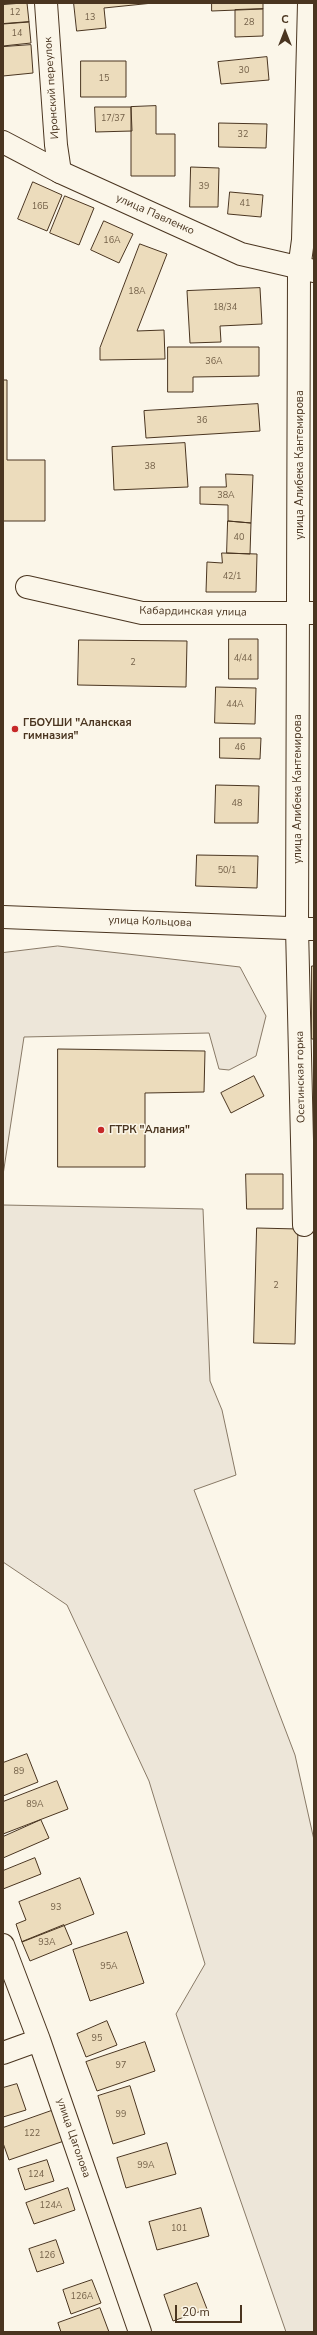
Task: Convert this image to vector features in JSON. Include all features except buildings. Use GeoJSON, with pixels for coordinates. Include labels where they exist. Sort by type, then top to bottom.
{"type":"FeatureCollection","features":[{"type":"Feature","properties":{"kind":"street","name":"Иронский переулок"},"geometry":{"type":"LineString","coordinates":[[46,3],[56,145],[60,172]]}},
{"type":"Feature","properties":{"kind":"street","name":"улица Алибека Кантемирова"},"geometry":{"type":"LineString","coordinates":[[306,928],[307,270],[303,240],[309,3]]}},
{"type":"Feature","properties":{"kind":"street","name":"улица Павленко"},"geometry":{"type":"LineString","coordinates":[[3,142],[60,172],[241,254],[307,270]]}},
{"type":"Feature","properties":{"kind":"street","name":"Кабардинская улица"},"geometry":{"type":"LineString","coordinates":[[27,586],[142,613],[307,613]]}},
{"type":"Feature","properties":{"kind":"street","name":"улица Кольцова"},"geometry":{"type":"LineString","coordinates":[[3,917],[306,928]]}},
{"type":"Feature","properties":{"kind":"street","name":"Осетинская горка"},"geometry":{"type":"LineString","coordinates":[[304,1225],[309,1191],[306,928]]}},
{"type":"Feature","properties":{"kind":"street","name":"улица Цаголова"},"geometry":{"type":"LineString","coordinates":[[3,1945],[39,2040],[140,2332]]}},
{"type":"Feature","properties":{"kind":"street"},"geometry":{"type":"LineString","coordinates":[[3,2053],[39,2040]]}},
{"type":"Feature","properties":{"kind":"shaded area"},"geometry":{"type":"Polygon","coordinates":[[[58,946],[240,967],[266,1016],[256,1056],[229,1070],[219,1069],[209,1033],[24,1037],[3,1175],[3,953],[58,946]]]}},
{"type":"Feature","properties":{"kind":"shaded area"},"geometry":{"type":"Polygon","coordinates":[[[3,1205],[203,1209],[210,1381],[222,1410],[236,1475],[194,1490],[295,1755],[314,1840],[314,2332],[286,2332],[176,2014],[205,1964],[149,1781],[67,1605],[3,1562],[3,1205]]]}},
{"type":"Feature","properties":{"kind":"place","name":"ГБОУШИ \"Аланская гимназия\""},"geometry":{"type":"Point","coordinates":[15,729]}},
{"type":"Feature","properties":{"kind":"place","name":"ГТРК \"Алания\""},"geometry":{"type":"Point","coordinates":[101,1130]}}]}
